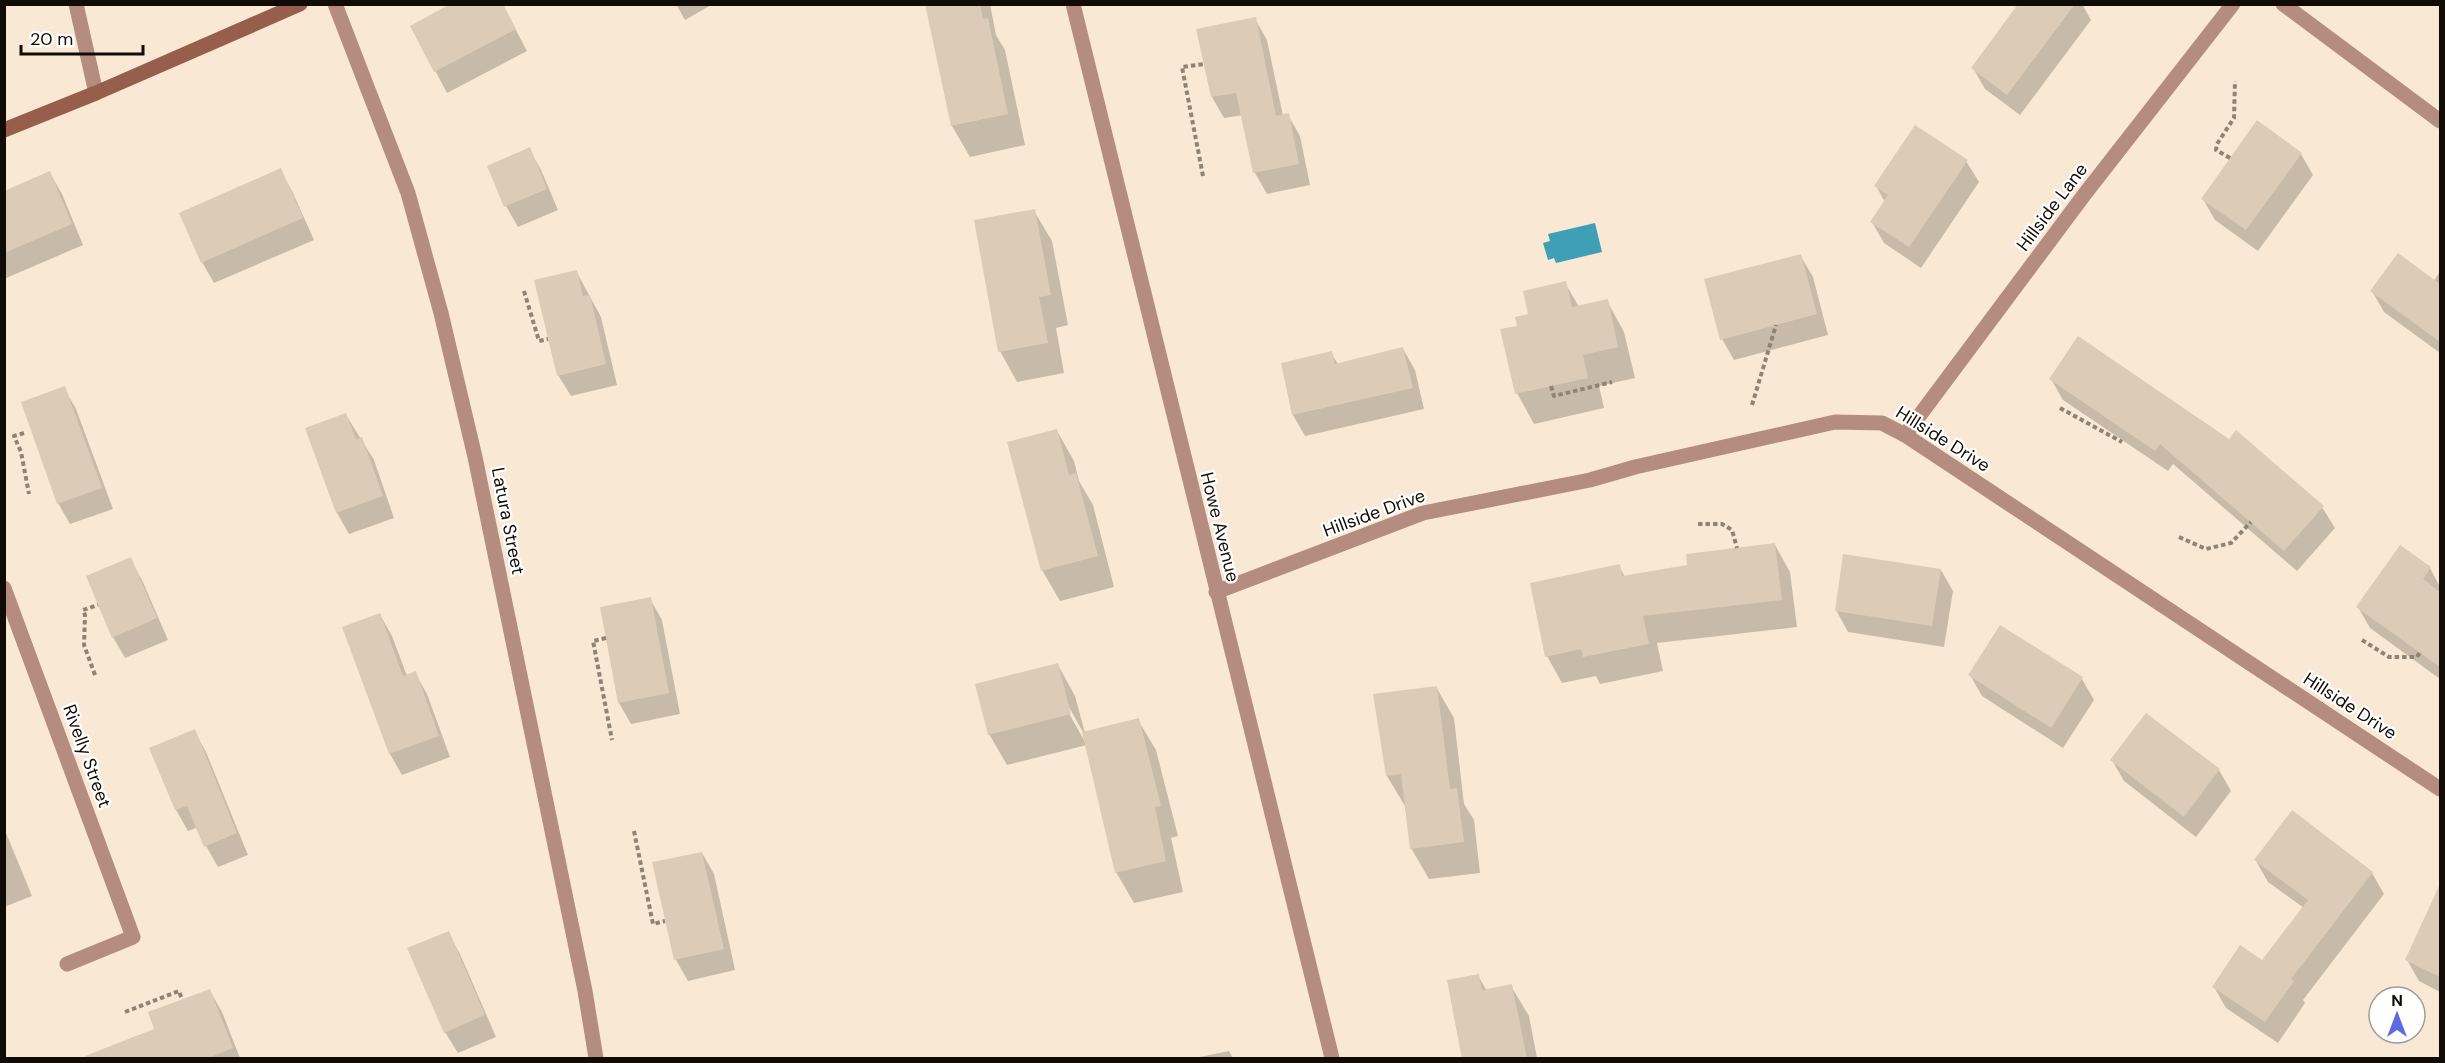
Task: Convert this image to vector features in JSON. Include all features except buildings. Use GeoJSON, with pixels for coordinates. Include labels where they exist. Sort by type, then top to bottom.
{"type":"FeatureCollection","features":[{"type":"Feature","properties":{"kind":"street"},"geometry":{"type":"LineString","coordinates":[[76,4],[96,93]]}},
{"type":"Feature","properties":{"kind":"street"},"geometry":{"type":"LineString","coordinates":[[4,130],[96,93],[300,4]]}},
{"type":"Feature","properties":{"kind":"street","name":"Latura Street"},"geometry":{"type":"LineString","coordinates":[[335,4],[408,193],[459,384],[585,991],[596,1059]]}},
{"type":"Feature","properties":{"kind":"street","name":"Howe Avenue"},"geometry":{"type":"LineString","coordinates":[[1073,4],[1332,1059]]}},
{"type":"Feature","properties":{"kind":"street","name":"Hillside Lane"},"geometry":{"type":"LineString","coordinates":[[1905,435],[2084,195],[2233,4]]}},
{"type":"Feature","properties":{"kind":"street"},"geometry":{"type":"LineString","coordinates":[[2283,4],[2440,121]]}},
{"type":"Feature","properties":{"kind":"street","name":"Hillside Drive"},"geometry":{"type":"LineString","coordinates":[[1216,592],[1424,513],[1590,480],[1635,467],[1835,422],[1882,423],[1905,435],[2440,789]]}},
{"type":"Feature","properties":{"kind":"street","name":"Rivelly Street"},"geometry":{"type":"LineString","coordinates":[[4,588],[133,937],[67,964]]}},
{"type":"Feature","properties":{"kind":"path"},"geometry":{"type":"LineString","coordinates":[[1203,176],[1182,67],[1204,64]]}},
{"type":"Feature","properties":{"kind":"path"},"geometry":{"type":"LineString","coordinates":[[2230,158],[2216,150],[2217,144],[2234,118],[2235,81]]}},
{"type":"Feature","properties":{"kind":"path"},"geometry":{"type":"LineString","coordinates":[[524,291],[539,340],[548,339]]}},
{"type":"Feature","properties":{"kind":"path"},"geometry":{"type":"LineString","coordinates":[[1752,405],[1776,325]]}},
{"type":"Feature","properties":{"kind":"path"},"geometry":{"type":"LineString","coordinates":[[1551,386],[1554,396],[1612,382]]}},
{"type":"Feature","properties":{"kind":"path"},"geometry":{"type":"LineString","coordinates":[[2060,408],[2122,442]]}},
{"type":"Feature","properties":{"kind":"path"},"geometry":{"type":"LineString","coordinates":[[24,433],[14,436],[21,452],[29,494]]}},
{"type":"Feature","properties":{"kind":"path"},"geometry":{"type":"LineString","coordinates":[[2179,537],[2206,549],[2231,543],[2251,522]]}},
{"type":"Feature","properties":{"kind":"path"},"geometry":{"type":"LineString","coordinates":[[1698,524],[1722,524],[1732,530],[1737,548]]}},
{"type":"Feature","properties":{"kind":"path"},"geometry":{"type":"LineString","coordinates":[[94,675],[84,645],[85,615],[83,610],[98,604]]}},
{"type":"Feature","properties":{"kind":"path"},"geometry":{"type":"LineString","coordinates":[[606,638],[592,641],[612,740]]}},
{"type":"Feature","properties":{"kind":"path"},"geometry":{"type":"LineString","coordinates":[[2362,640],[2389,657],[2417,657],[2420,652]]}},
{"type":"Feature","properties":{"kind":"path"},"geometry":{"type":"LineString","coordinates":[[634,831],[653,924],[665,921]]}},
{"type":"Feature","properties":{"kind":"path"},"geometry":{"type":"LineString","coordinates":[[125,1012],[179,991],[182,999]]}},
{"type":"Feature","properties":{"kind":"water"},"geometry":{"type":"Polygon","coordinates":[[[1595,223],[1602,252],[1556,263],[1554,258],[1548,260],[1543,243],[1550,241],[1548,234],[1595,223]]]}}]}
